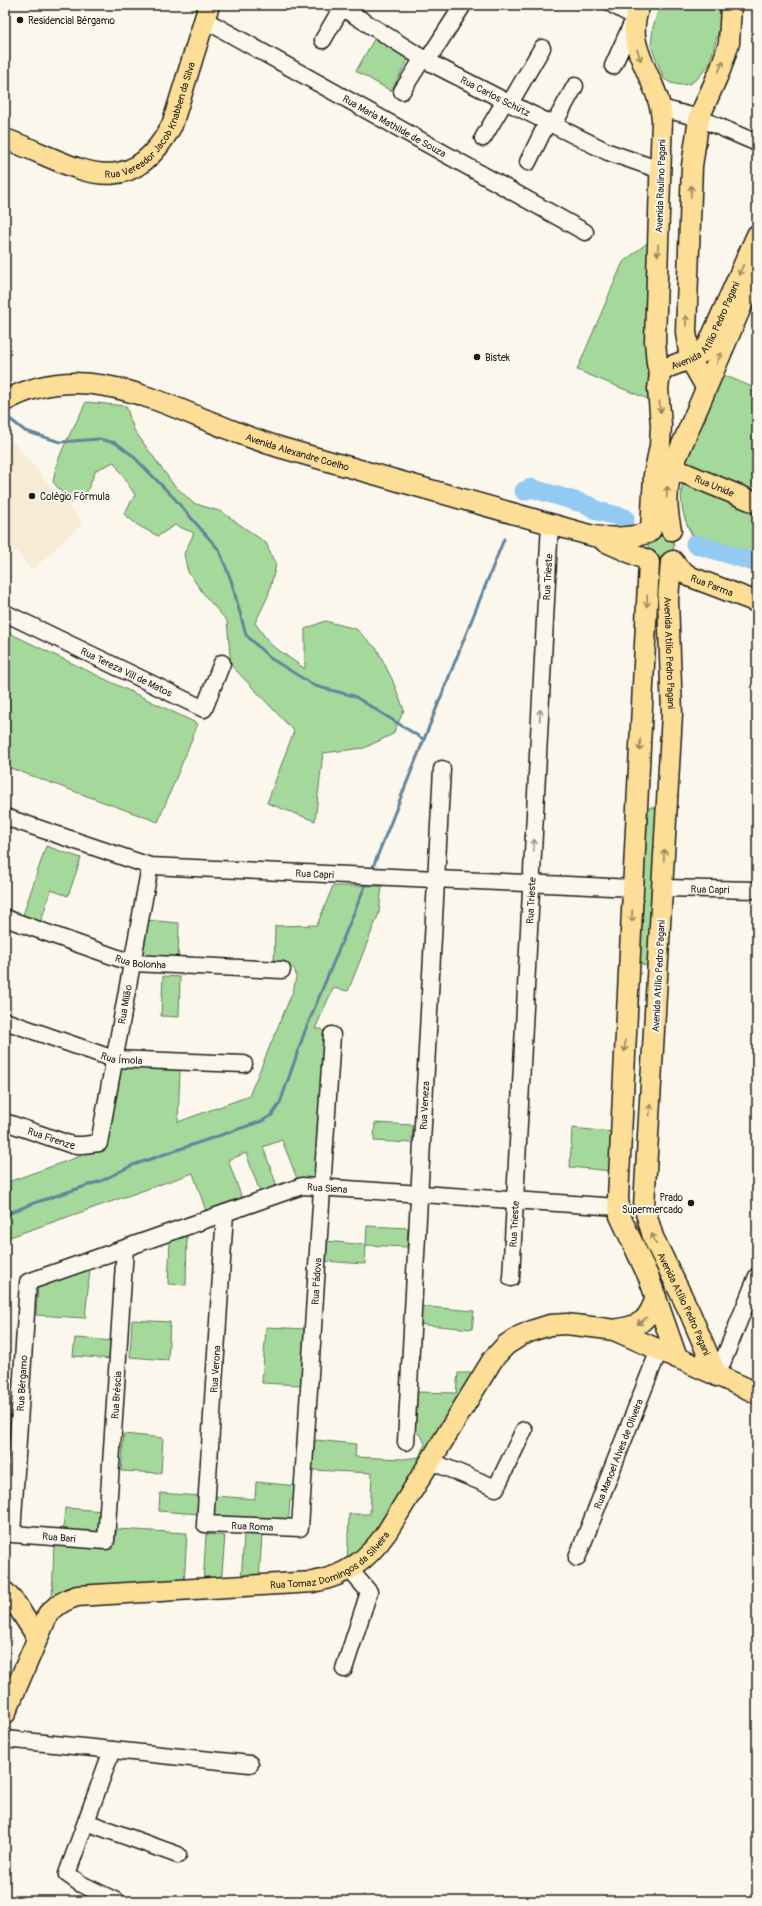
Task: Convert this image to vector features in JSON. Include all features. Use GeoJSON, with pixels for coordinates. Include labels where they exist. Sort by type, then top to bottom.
{"type":"FeatureCollection","features":[{"type":"Feature","properties":{"kind":"main road"},"geometry":{"type":"LineString","coordinates":[[706,387],[690,359],[685,314],[692,166],[699,118],[725,56],[731,30],[731,5]]}},
{"type":"Feature","properties":{"kind":"main road","name":"Avenida Raulino Pagani"},"geometry":{"type":"LineString","coordinates":[[637,11],[634,34],[638,55],[655,89],[661,108],[655,341],[660,374]]}},
{"type":"Feature","properties":{"kind":"main road","name":"Rua Vereador Jacob Knabben da Silva"},"geometry":{"type":"LineString","coordinates":[[5,139],[69,166],[98,173],[113,174],[143,164],[154,154],[164,141],[172,125],[207,12]]}},
{"type":"Feature","properties":{"kind":"main road","name":"Avenida Atílio Pedro Pagani"},"geometry":{"type":"LineString","coordinates":[[649,531],[654,475],[660,446],[661,425],[658,389],[660,374],[666,368],[690,359],[701,352],[708,345],[757,235]]}},
{"type":"Feature","properties":{"kind":"main road","name":"Avenida Atílio Pedro Pagani"},"geometry":{"type":"LineString","coordinates":[[671,530],[667,514],[666,495],[672,468],[757,270]]}},
{"type":"Feature","properties":{"kind":"main road","name":"Avenida Alexandre Coelho"},"geometry":{"type":"LineString","coordinates":[[5,401],[33,389],[58,384],[81,382],[112,387],[153,398],[235,432],[282,448],[594,536],[608,538],[630,538],[649,531]]}},
{"type":"Feature","properties":{"kind":"main road","name":"Rua Unide"},"geometry":{"type":"LineString","coordinates":[[672,468],[757,503]]}},
{"type":"Feature","properties":{"kind":"main road"},"geometry":{"type":"LineString","coordinates":[[661,527],[671,530],[678,539],[680,547],[677,556],[672,561],[660,565],[648,561],[642,549],[642,543],[649,531],[661,527]]}},
{"type":"Feature","properties":{"kind":"main road","name":"Avenida Alexandre Coelho"},"geometry":{"type":"LineString","coordinates":[[594,536],[648,561]]}},
{"type":"Feature","properties":{"kind":"main road","name":"Avenida Atílio Pedro Pagani"},"geometry":{"type":"LineString","coordinates":[[648,561],[618,1207],[622,1222],[656,1296],[668,1354]]}},
{"type":"Feature","properties":{"kind":"main road","name":"Avenida Atílio Pedro Pagani"},"geometry":{"type":"LineString","coordinates":[[672,561],[668,599],[672,714],[659,971],[644,1206],[649,1227],[690,1313],[717,1376]]}},
{"type":"Feature","properties":{"kind":"main road","name":"Rua Parma"},"geometry":{"type":"LineString","coordinates":[[672,561],[679,569],[691,577],[757,602]]}},
{"type":"Feature","properties":{"kind":"main road"},"geometry":{"type":"LineString","coordinates":[[642,708],[648,715],[656,718],[664,718],[672,714]]}},
{"type":"Feature","properties":{"kind":"main road"},"geometry":{"type":"LineString","coordinates":[[637,806],[650,801],[657,802],[666,811]]}},
{"type":"Feature","properties":{"kind":"main road"},"geometry":{"type":"LineString","coordinates":[[629,967],[636,975],[642,977],[652,977],[659,971]]}},
{"type":"Feature","properties":{"kind":"main road"},"geometry":{"type":"LineString","coordinates":[[622,1104],[625,1112],[626,1162],[629,1165],[636,1167],[646,1166]]}},
{"type":"Feature","properties":{"kind":"main road","name":"Rua Tomaz Domingos da Silveira"},"geometry":{"type":"LineString","coordinates":[[614,1330],[640,1324],[649,1315],[656,1296]]}},
{"type":"Feature","properties":{"kind":"main road","name":"Rua Tomaz Domingos da Silveira"},"geometry":{"type":"LineString","coordinates":[[5,1714],[48,1614],[65,1600],[77,1596],[307,1583],[328,1580],[350,1570],[369,1555],[377,1546],[493,1359],[506,1345],[520,1336],[550,1325],[566,1324],[614,1330],[757,1393]]}},
{"type":"Feature","properties":{"kind":"main road"},"geometry":{"type":"LineString","coordinates":[[11,1598],[48,1614]]}},
{"type":"Feature","properties":{"kind":"main road"},"geometry":{"type":"LineString","coordinates":[[11,1598],[37,1637]]}},
{"type":"Feature","properties":{"kind":"street"},"geometry":{"type":"LineString","coordinates":[[402,91],[463,5]]}},
{"type":"Feature","properties":{"kind":"street"},"geometry":{"type":"LineString","coordinates":[[613,5],[637,11],[613,66]]}},
{"type":"Feature","properties":{"kind":"street"},"geometry":{"type":"LineString","coordinates":[[323,40],[344,7]]}},
{"type":"Feature","properties":{"kind":"street","name":"Rua Carlos Schütz"},"geometry":{"type":"LineString","coordinates":[[344,7],[425,60],[507,102],[551,122],[608,152],[660,170]]}},
{"type":"Feature","properties":{"kind":"street","name":"Rua Maria Mathilde de Souza"},"geometry":{"type":"LineString","coordinates":[[207,12],[585,232]]}},
{"type":"Feature","properties":{"kind":"street"},"geometry":{"type":"LineString","coordinates":[[483,138],[542,48]]}},
{"type":"Feature","properties":{"kind":"street"},"geometry":{"type":"LineString","coordinates":[[528,162],[551,122],[575,86]]}},
{"type":"Feature","properties":{"kind":"street"},"geometry":{"type":"LineString","coordinates":[[661,108],[699,118],[757,143]]}},
{"type":"Feature","properties":{"kind":"street","name":"Rua Trieste"},"geometry":{"type":"LineString","coordinates":[[511,1278],[550,524]]}},
{"type":"Feature","properties":{"kind":"street","name":"Rua Tereza Vill de Matos"},"geometry":{"type":"LineString","coordinates":[[5,613],[204,709],[222,663]]}},
{"type":"Feature","properties":{"kind":"street","name":"Rua Veneza"},"geometry":{"type":"LineString","coordinates":[[406,1442],[442,769]]}},
{"type":"Feature","properties":{"kind":"street","name":"Rua Capri"},"geometry":{"type":"LineString","coordinates":[[5,817],[150,866],[633,888]]}},
{"type":"Feature","properties":{"kind":"street","name":"Rua Milão"},"geometry":{"type":"LineString","coordinates":[[99,1143],[150,866]]}},
{"type":"Feature","properties":{"kind":"street","name":"Rua Capri"},"geometry":{"type":"LineString","coordinates":[[663,888],[757,890]]}},
{"type":"Feature","properties":{"kind":"street","name":"Rua Bolonha"},"geometry":{"type":"LineString","coordinates":[[5,918],[132,963],[282,970]]}},
{"type":"Feature","properties":{"kind":"street","name":"Rua Ímola"},"geometry":{"type":"LineString","coordinates":[[5,1021],[114,1059],[244,1064]]}},
{"type":"Feature","properties":{"kind":"street","name":"Rua Pádova"},"geometry":{"type":"LineString","coordinates":[[300,1528],[332,1035]]}},
{"type":"Feature","properties":{"kind":"street","name":"Rua Firenze"},"geometry":{"type":"LineString","coordinates":[[5,1122],[72,1145],[99,1143]]}},
{"type":"Feature","properties":{"kind":"street","name":"Rua Siena"},"geometry":{"type":"LineString","coordinates":[[28,1282],[302,1186],[618,1207]]}},
{"type":"Feature","properties":{"kind":"street","name":"Rua Verona"},"geometry":{"type":"LineString","coordinates":[[205,1524],[225,1213]]}},
{"type":"Feature","properties":{"kind":"street","name":"Rua Bréscia"},"geometry":{"type":"LineString","coordinates":[[106,1541],[125,1248]]}},
{"type":"Feature","properties":{"kind":"street"},"geometry":{"type":"LineString","coordinates":[[717,1376],[757,1276]]}},
{"type":"Feature","properties":{"kind":"street","name":"Rua Bérgamo"},"geometry":{"type":"LineString","coordinates":[[12,1534],[28,1282]]}},
{"type":"Feature","properties":{"kind":"street","name":"Rua Manoel Alves de Oliveira"},"geometry":{"type":"LineString","coordinates":[[577,1558],[668,1354]]}},
{"type":"Feature","properties":{"kind":"street"},"geometry":{"type":"LineString","coordinates":[[430,1461],[496,1488],[524,1430]]}},
{"type":"Feature","properties":{"kind":"street","name":"Rua Roma"},"geometry":{"type":"LineString","coordinates":[[205,1524],[300,1528]]}},
{"type":"Feature","properties":{"kind":"street","name":"Rua Bari"},"geometry":{"type":"LineString","coordinates":[[12,1534],[106,1541]]}},
{"type":"Feature","properties":{"kind":"street"},"geometry":{"type":"LineString","coordinates":[[344,1669],[369,1592],[350,1570]]}},
{"type":"Feature","properties":{"kind":"street"},"geometry":{"type":"LineString","coordinates":[[5,1739],[250,1764]]}},
{"type":"Feature","properties":{"kind":"street"},"geometry":{"type":"LineString","coordinates":[[112,1750],[66,1874],[81,1884],[116,1901]]}},
{"type":"Feature","properties":{"kind":"street"},"geometry":{"type":"LineString","coordinates":[[86,1822],[178,1855]]}},
{"type":"Feature","properties":{"kind":"shaded area","name":"Colégio Fórmula"},"geometry":{"type":"Polygon","coordinates":[[[8,436],[83,523],[32,570],[16,551],[5,561],[5,440],[8,436]]]}},
{"type":"Feature","properties":{"kind":"green space"},"geometry":{"type":"Polygon","coordinates":[[[660,5],[720,5],[721,22],[709,65],[697,79],[689,84],[680,85],[671,83],[664,79],[651,46],[653,27],[660,5]]]}},
{"type":"Feature","properties":{"kind":"green space"},"geometry":{"type":"Polygon","coordinates":[[[377,34],[411,54],[391,91],[356,71],[377,34]]]}},
{"type":"Feature","properties":{"kind":"green space"},"geometry":{"type":"Polygon","coordinates":[[[651,240],[648,399],[577,370],[623,262],[651,240]]]}},
{"type":"Feature","properties":{"kind":"green space"},"geometry":{"type":"Polygon","coordinates":[[[719,373],[757,389],[757,498],[680,463],[719,373]]]}},
{"type":"Feature","properties":{"kind":"green space"},"geometry":{"type":"Polygon","coordinates":[[[86,402],[126,406],[134,430],[173,484],[193,503],[222,512],[266,543],[276,565],[268,596],[255,623],[270,644],[305,669],[305,629],[325,621],[356,629],[377,649],[392,679],[404,710],[393,734],[364,748],[323,753],[315,821],[267,803],[294,731],[231,665],[227,621],[206,597],[188,572],[184,554],[194,533],[175,525],[158,536],[139,526],[124,514],[135,495],[114,462],[96,470],[86,494],[71,503],[53,482],[58,461],[66,441],[86,402]]]}},
{"type":"Feature","properties":{"kind":"green space"},"geometry":{"type":"Polygon","coordinates":[[[683,480],[757,512],[757,556],[692,535],[684,515],[681,502],[683,480]]]}},
{"type":"Feature","properties":{"kind":"green space"},"geometry":{"type":"Polygon","coordinates":[[[661,533],[670,537],[674,546],[670,555],[661,559],[652,555],[648,546],[652,537],[661,533]]]}},
{"type":"Feature","properties":{"kind":"green space"},"geometry":{"type":"Polygon","coordinates":[[[5,631],[198,724],[158,822],[5,766],[5,631]]]}},
{"type":"Feature","properties":{"kind":"green space"},"geometry":{"type":"Polygon","coordinates":[[[651,807],[658,810],[648,966],[643,965],[640,960],[646,810],[651,807]]]}},
{"type":"Feature","properties":{"kind":"green space"},"geometry":{"type":"Polygon","coordinates":[[[46,846],[81,858],[68,896],[51,890],[39,927],[21,921],[46,846]]]}},
{"type":"Feature","properties":{"kind":"green space"},"geometry":{"type":"Polygon","coordinates":[[[333,886],[382,886],[379,913],[348,991],[333,988],[315,1029],[322,1029],[326,1034],[317,1179],[298,1181],[282,1140],[263,1147],[278,1189],[261,1195],[246,1153],[228,1160],[243,1201],[207,1214],[193,1173],[5,1238],[5,1132],[9,1133],[8,1182],[103,1148],[120,1067],[180,1070],[178,1122],[249,1096],[293,991],[296,978],[296,973],[292,967],[274,965],[275,926],[317,925],[333,886]]]}},
{"type":"Feature","properties":{"kind":"green space"},"geometry":{"type":"Polygon","coordinates":[[[145,920],[179,923],[178,963],[138,960],[145,920]]]}},
{"type":"Feature","properties":{"kind":"green space"},"geometry":{"type":"Polygon","coordinates":[[[163,976],[180,977],[179,1017],[161,1016],[163,976]]]}},
{"type":"Feature","properties":{"kind":"green space"},"geometry":{"type":"Polygon","coordinates":[[[375,1123],[413,1125],[412,1143],[374,1141],[375,1123]]]}},
{"type":"Feature","properties":{"kind":"green space"},"geometry":{"type":"Polygon","coordinates":[[[572,1128],[613,1132],[611,1171],[570,1167],[572,1128]]]}},
{"type":"Feature","properties":{"kind":"green space"},"geometry":{"type":"Polygon","coordinates":[[[367,1226],[408,1228],[407,1247],[366,1245],[367,1226]]]}},
{"type":"Feature","properties":{"kind":"green space"},"geometry":{"type":"Polygon","coordinates":[[[187,1236],[186,1285],[168,1284],[170,1242],[187,1236]]]}},
{"type":"Feature","properties":{"kind":"green space"},"geometry":{"type":"Polygon","coordinates":[[[326,1241],[366,1245],[365,1264],[324,1261],[326,1241]]]}},
{"type":"Feature","properties":{"kind":"green space"},"geometry":{"type":"Polygon","coordinates":[[[90,1269],[85,1318],[36,1315],[38,1286],[90,1269]]]}},
{"type":"Feature","properties":{"kind":"green space"},"geometry":{"type":"Polygon","coordinates":[[[417,1306],[474,1311],[472,1329],[415,1324],[417,1306]]]}},
{"type":"Feature","properties":{"kind":"green space"},"geometry":{"type":"Polygon","coordinates":[[[132,1320],[170,1322],[168,1360],[130,1357],[132,1320]]]}},
{"type":"Feature","properties":{"kind":"green space"},"geometry":{"type":"Polygon","coordinates":[[[266,1327],[305,1329],[301,1385],[262,1383],[266,1327]]]}},
{"type":"Feature","properties":{"kind":"green space"},"geometry":{"type":"Polygon","coordinates":[[[75,1338],[114,1341],[114,1359],[73,1356],[75,1338]]]}},
{"type":"Feature","properties":{"kind":"green space"},"geometry":{"type":"Polygon","coordinates":[[[458,1373],[474,1373],[430,1461],[347,1568],[349,1514],[370,1514],[372,1473],[312,1470],[315,1440],[356,1444],[355,1457],[403,1459],[419,1457],[425,1444],[422,1437],[412,1429],[415,1392],[456,1393],[458,1373]]]}},
{"type":"Feature","properties":{"kind":"green space"},"geometry":{"type":"Polygon","coordinates":[[[124,1434],[163,1438],[161,1473],[121,1471],[124,1434]]]}},
{"type":"Feature","properties":{"kind":"green space"},"geometry":{"type":"Polygon","coordinates":[[[256,1482],[298,1486],[297,1500],[290,1500],[288,1525],[214,1521],[213,1514],[215,1496],[255,1499],[256,1482]]]}},
{"type":"Feature","properties":{"kind":"green space"},"geometry":{"type":"Polygon","coordinates":[[[160,1493],[200,1496],[199,1514],[159,1511],[160,1493]]]}},
{"type":"Feature","properties":{"kind":"green space"},"geometry":{"type":"Polygon","coordinates":[[[65,1508],[103,1511],[101,1535],[63,1531],[65,1508]]]}},
{"type":"Feature","properties":{"kind":"green space"},"geometry":{"type":"Polygon","coordinates":[[[117,1529],[187,1533],[184,1585],[52,1601],[54,1543],[113,1549],[117,1529]]]}},
{"type":"Feature","properties":{"kind":"green space"},"geometry":{"type":"Polygon","coordinates":[[[206,1534],[225,1536],[221,1585],[203,1585],[206,1534]]]}},
{"type":"Feature","properties":{"kind":"green space"},"geometry":{"type":"Polygon","coordinates":[[[244,1534],[262,1535],[259,1581],[241,1583],[244,1534]]]}},
{"type":"Feature","properties":{"kind":"waterway"},"geometry":{"type":"LineString","coordinates":[[10,419],[25,431],[60,442],[99,439],[116,443],[132,455],[174,498],[219,550],[231,580],[246,635],[270,658],[315,686],[354,696],[423,739]]}},
{"type":"Feature","properties":{"kind":"waterway"},"geometry":{"type":"LineString","coordinates":[[524,491],[531,488],[588,505],[598,511],[625,518]]}},
{"type":"Feature","properties":{"kind":"waterway"},"geometry":{"type":"LineString","coordinates":[[373,867],[504,539]]}},
{"type":"Feature","properties":{"kind":"waterway"},"geometry":{"type":"LineString","coordinates":[[695,544],[757,563]]}},
{"type":"Feature","properties":{"kind":"waterway"},"geometry":{"type":"LineString","coordinates":[[5,1215],[34,1203],[101,1181],[133,1165],[262,1121],[272,1115],[280,1103],[305,1031],[365,886]]}},
{"type":"Feature","properties":{"kind":"place","name":"Residencial Bérgamo"},"geometry":{"type":"Point","coordinates":[20,20]}},
{"type":"Feature","properties":{"kind":"place","name":"Bistek"},"geometry":{"type":"Point","coordinates":[477,357]}},
{"type":"Feature","properties":{"kind":"place","name":"Colégio Fórmula"},"geometry":{"type":"Point","coordinates":[32,496]}},
{"type":"Feature","properties":{"kind":"place","name":"Prado Supermercado"},"geometry":{"type":"Point","coordinates":[691,1203]}}]}
